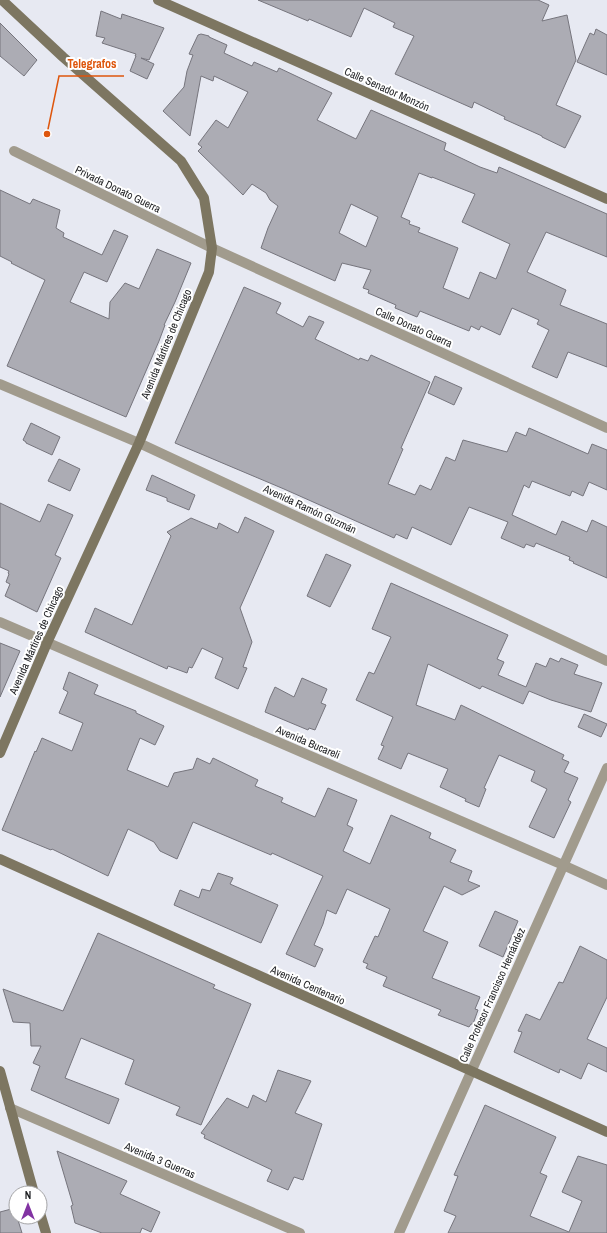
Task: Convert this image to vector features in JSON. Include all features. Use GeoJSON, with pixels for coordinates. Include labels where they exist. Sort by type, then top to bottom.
{"type":"FeatureCollection","features":[{"type":"Feature","properties":{"kind":"street","name":"Avenida Mártires de Chicago"},"geometry":{"type":"LineString","coordinates":[[0,753],[47,643],[139,443],[209,272],[212,248],[204,198],[181,161],[63,57],[2,0]]}},
{"type":"Feature","properties":{"kind":"street","name":"Calle Senador Monzón"},"geometry":{"type":"LineString","coordinates":[[158,0],[607,199]]}},
{"type":"Feature","properties":{"kind":"street","name":"Privada Donato Guerra"},"geometry":{"type":"LineString","coordinates":[[14,151],[212,248]]}},
{"type":"Feature","properties":{"kind":"street","name":"Calle Donato Guerra"},"geometry":{"type":"LineString","coordinates":[[212,248],[607,428]]}},
{"type":"Feature","properties":{"kind":"street","name":"Avenida Ramón Guzmán"},"geometry":{"type":"LineString","coordinates":[[0,384],[139,443],[607,661]]}},
{"type":"Feature","properties":{"kind":"street","name":"Avenida Bucareli"},"geometry":{"type":"LineString","coordinates":[[0,622],[607,884]]}},
{"type":"Feature","properties":{"kind":"street","name":"Calle Profesor Francisco Hernández"},"geometry":{"type":"LineString","coordinates":[[399,1233],[607,768]]}},
{"type":"Feature","properties":{"kind":"street","name":"Avenida Centenario"},"geometry":{"type":"LineString","coordinates":[[0,859],[607,1132]]}},
{"type":"Feature","properties":{"kind":"street"},"geometry":{"type":"LineString","coordinates":[[0,1071],[32,1185]]}},
{"type":"Feature","properties":{"kind":"street","name":"Avenida 3 Guerras"},"geometry":{"type":"LineString","coordinates":[[10,1108],[300,1233]]}},
{"type":"Feature","properties":{"kind":"building"},"geometry":{"type":"Polygon","coordinates":[[[258,0],[538,0],[549,5],[542,21],[567,15],[576,60],[556,105],[581,116],[565,148],[504,119],[505,117],[474,102],[472,108],[395,74],[414,36],[393,27],[395,23],[364,8],[351,37],[258,0]]]}},
{"type":"Feature","properties":{"kind":"building"},"geometry":{"type":"Polygon","coordinates":[[[101,11],[121,19],[122,14],[164,28],[149,60],[141,58],[154,64],[147,79],[130,71],[136,54],[102,43],[105,38],[96,36],[101,11]]]}},
{"type":"Feature","properties":{"kind":"building"},"geometry":{"type":"Polygon","coordinates":[[[0,23],[37,60],[24,76],[0,56],[0,23]]]}},
{"type":"Feature","properties":{"kind":"building"},"geometry":{"type":"Polygon","coordinates":[[[596,29],[607,35],[607,75],[577,62],[590,33],[594,35],[596,29]]]}},
{"type":"Feature","properties":{"kind":"building"},"geometry":{"type":"Polygon","coordinates":[[[201,34],[209,36],[227,45],[224,53],[252,66],[254,62],[277,72],[279,68],[332,93],[317,120],[356,139],[371,110],[446,143],[444,150],[480,167],[497,173],[499,167],[607,214],[607,257],[546,232],[527,272],[566,290],[560,305],[607,324],[607,367],[568,352],[557,378],[532,367],[549,330],[537,324],[539,320],[512,308],[500,335],[481,326],[479,330],[471,326],[469,331],[420,311],[417,317],[395,308],[396,305],[368,293],[369,290],[363,288],[371,270],[342,263],[335,281],[261,248],[278,206],[270,200],[266,193],[252,184],[243,195],[198,151],[202,147],[198,144],[216,120],[228,128],[248,92],[214,76],[213,81],[201,76],[190,136],[163,111],[184,87],[187,71],[193,55],[189,54],[198,35],[201,34]],[[419,173],[401,217],[410,221],[409,224],[420,228],[418,232],[458,248],[443,288],[469,299],[480,272],[496,279],[510,244],[462,222],[475,194],[419,173]],[[351,204],[339,233],[366,247],[378,217],[351,204]]]}},
{"type":"Feature","properties":{"kind":"building"},"geometry":{"type":"Polygon","coordinates":[[[0,190],[30,204],[33,199],[60,210],[56,228],[64,233],[63,237],[102,255],[114,230],[128,236],[107,282],[84,272],[70,302],[109,319],[110,302],[125,283],[139,289],[157,249],[191,263],[126,417],[7,366],[45,280],[0,256],[0,190]]]}},
{"type":"Feature","properties":{"kind":"building"},"geometry":{"type":"Polygon","coordinates":[[[244,287],[281,303],[276,313],[303,327],[309,316],[324,322],[315,339],[359,360],[360,358],[368,361],[371,355],[430,382],[401,448],[403,449],[388,484],[415,495],[420,485],[431,490],[446,457],[455,461],[463,440],[507,452],[516,432],[526,436],[529,428],[588,454],[592,444],[607,450],[607,490],[589,482],[583,496],[572,491],[570,496],[532,481],[529,488],[524,485],[512,515],[556,535],[562,521],[587,532],[592,520],[607,527],[607,578],[573,563],[574,562],[569,560],[570,557],[536,543],[534,547],[526,544],[524,548],[501,538],[508,522],[469,507],[451,545],[412,527],[407,539],[396,534],[394,538],[175,443],[244,287]]]}},
{"type":"Feature","properties":{"kind":"building"},"geometry":{"type":"Polygon","coordinates":[[[435,376],[462,388],[454,405],[428,393],[435,376]]]}},
{"type":"Feature","properties":{"kind":"building"},"geometry":{"type":"Polygon","coordinates":[[[31,423],[60,437],[52,455],[26,443],[23,440],[31,423]]]}},
{"type":"Feature","properties":{"kind":"building"},"geometry":{"type":"Polygon","coordinates":[[[59,459],[80,469],[70,491],[48,481],[59,459]]]}},
{"type":"Feature","properties":{"kind":"building"},"geometry":{"type":"Polygon","coordinates":[[[152,475],[195,495],[189,510],[167,501],[167,498],[146,490],[152,475]]]}},
{"type":"Feature","properties":{"kind":"building"},"geometry":{"type":"Polygon","coordinates":[[[0,503],[40,522],[48,504],[73,515],[55,555],[61,558],[37,612],[5,596],[10,584],[6,582],[9,571],[0,567],[0,503]]]}},
{"type":"Feature","properties":{"kind":"building"},"geometry":{"type":"Polygon","coordinates":[[[245,517],[274,531],[240,608],[252,642],[243,667],[247,668],[238,689],[215,678],[223,658],[202,648],[192,668],[189,667],[187,673],[168,666],[167,669],[85,632],[95,608],[132,625],[171,536],[167,532],[191,518],[217,529],[219,523],[238,533],[245,517]]]}},
{"type":"Feature","properties":{"kind":"building"},"geometry":{"type":"Polygon","coordinates":[[[326,554],[351,565],[330,607],[307,596],[326,554]]]}},
{"type":"Feature","properties":{"kind":"building"},"geometry":{"type":"Polygon","coordinates":[[[391,583],[508,635],[497,659],[504,662],[498,675],[526,687],[536,663],[546,667],[550,658],[559,662],[561,658],[578,665],[574,674],[602,683],[591,712],[551,700],[529,691],[523,704],[482,686],[480,689],[428,664],[416,705],[455,720],[461,705],[564,755],[562,759],[569,762],[564,772],[578,778],[568,800],[571,802],[554,838],[529,827],[547,789],[531,781],[535,771],[499,755],[484,788],[486,789],[479,807],[440,787],[448,769],[408,753],[401,769],[378,759],[384,746],[381,745],[393,717],[356,700],[369,672],[374,674],[391,637],[372,629],[391,583]]]}},
{"type":"Feature","properties":{"kind":"building"},"geometry":{"type":"Polygon","coordinates":[[[0,643],[20,651],[0,697],[0,643]]]}},
{"type":"Feature","properties":{"kind":"building"},"geometry":{"type":"Polygon","coordinates":[[[69,672],[98,685],[94,694],[136,711],[136,713],[164,726],[155,745],[140,738],[127,770],[168,787],[174,773],[193,769],[197,758],[210,764],[213,758],[258,780],[255,786],[283,798],[281,802],[315,817],[328,788],[357,800],[347,825],[353,828],[343,851],[370,864],[391,815],[431,833],[429,838],[456,850],[450,862],[472,871],[468,881],[480,886],[462,895],[444,886],[423,931],[448,942],[432,978],[480,997],[475,1009],[478,1010],[473,1024],[469,1027],[438,1015],[441,1010],[383,986],[387,977],[366,968],[368,964],[363,962],[375,936],[378,937],[390,909],[347,889],[336,914],[327,910],[314,945],[323,949],[315,967],[286,954],[323,876],[272,853],[271,855],[193,822],[177,859],[160,851],[154,842],[128,829],[108,876],[52,849],[51,850],[2,830],[35,751],[36,752],[42,738],[72,751],[83,723],[59,713],[68,692],[63,689],[69,672]]]}},
{"type":"Feature","properties":{"kind":"building"},"geometry":{"type":"Polygon","coordinates":[[[302,678],[327,689],[321,703],[326,705],[315,730],[309,728],[308,730],[265,712],[275,687],[294,697],[302,678]]]}},
{"type":"Feature","properties":{"kind":"building"},"geometry":{"type":"Polygon","coordinates":[[[584,714],[607,724],[601,737],[578,727],[584,714]]]}},
{"type":"Feature","properties":{"kind":"building"},"geometry":{"type":"Polygon","coordinates":[[[218,873],[233,878],[230,884],[278,905],[261,943],[174,905],[180,890],[199,898],[202,889],[210,891],[218,873]]]}},
{"type":"Feature","properties":{"kind":"building"},"geometry":{"type":"Polygon","coordinates":[[[495,911],[518,921],[503,957],[479,946],[495,911]]]}},
{"type":"Feature","properties":{"kind":"building"},"geometry":{"type":"Polygon","coordinates":[[[98,933],[215,985],[213,988],[251,1004],[201,1125],[176,1115],[180,1107],[125,1084],[134,1060],[81,1038],[65,1078],[119,1099],[109,1124],[31,1090],[40,1066],[33,1063],[41,1046],[31,1046],[30,1023],[13,1022],[3,989],[63,1011],[98,933]]]}},
{"type":"Feature","properties":{"kind":"building"},"geometry":{"type":"Polygon","coordinates":[[[580,946],[607,960],[607,997],[587,1039],[607,1048],[607,1072],[588,1063],[581,1079],[560,1069],[559,1073],[514,1052],[522,1032],[518,1031],[526,1014],[540,1020],[559,982],[563,983],[580,946]]]}},
{"type":"Feature","properties":{"kind":"building"},"geometry":{"type":"Polygon","coordinates":[[[278,1070],[311,1081],[295,1113],[322,1124],[303,1180],[294,1177],[288,1190],[267,1181],[272,1170],[204,1138],[205,1135],[201,1133],[227,1098],[248,1108],[253,1095],[266,1102],[278,1070]]]}},
{"type":"Feature","properties":{"kind":"building"},"geometry":{"type":"Polygon","coordinates":[[[485,1105],[556,1137],[540,1173],[547,1176],[530,1216],[569,1232],[582,1201],[562,1192],[578,1156],[607,1165],[607,1233],[448,1233],[456,1216],[444,1211],[458,1176],[454,1175],[485,1105]]]}},
{"type":"Feature","properties":{"kind":"building"},"geometry":{"type":"Polygon","coordinates":[[[57,1151],[127,1181],[120,1194],[160,1212],[151,1232],[142,1228],[140,1233],[102,1233],[75,1223],[71,1206],[73,1205],[57,1151]]]}},
{"type":"Feature","properties":{"kind":"building"},"geometry":{"type":"Polygon","coordinates":[[[8,1210],[8,1225],[20,1225],[22,1233],[0,1233],[0,1212],[8,1210]]]}},
{"type":"Feature","properties":{"kind":"place","name":"Telegrafos"},"geometry":{"type":"Point","coordinates":[47,134]}}]}
